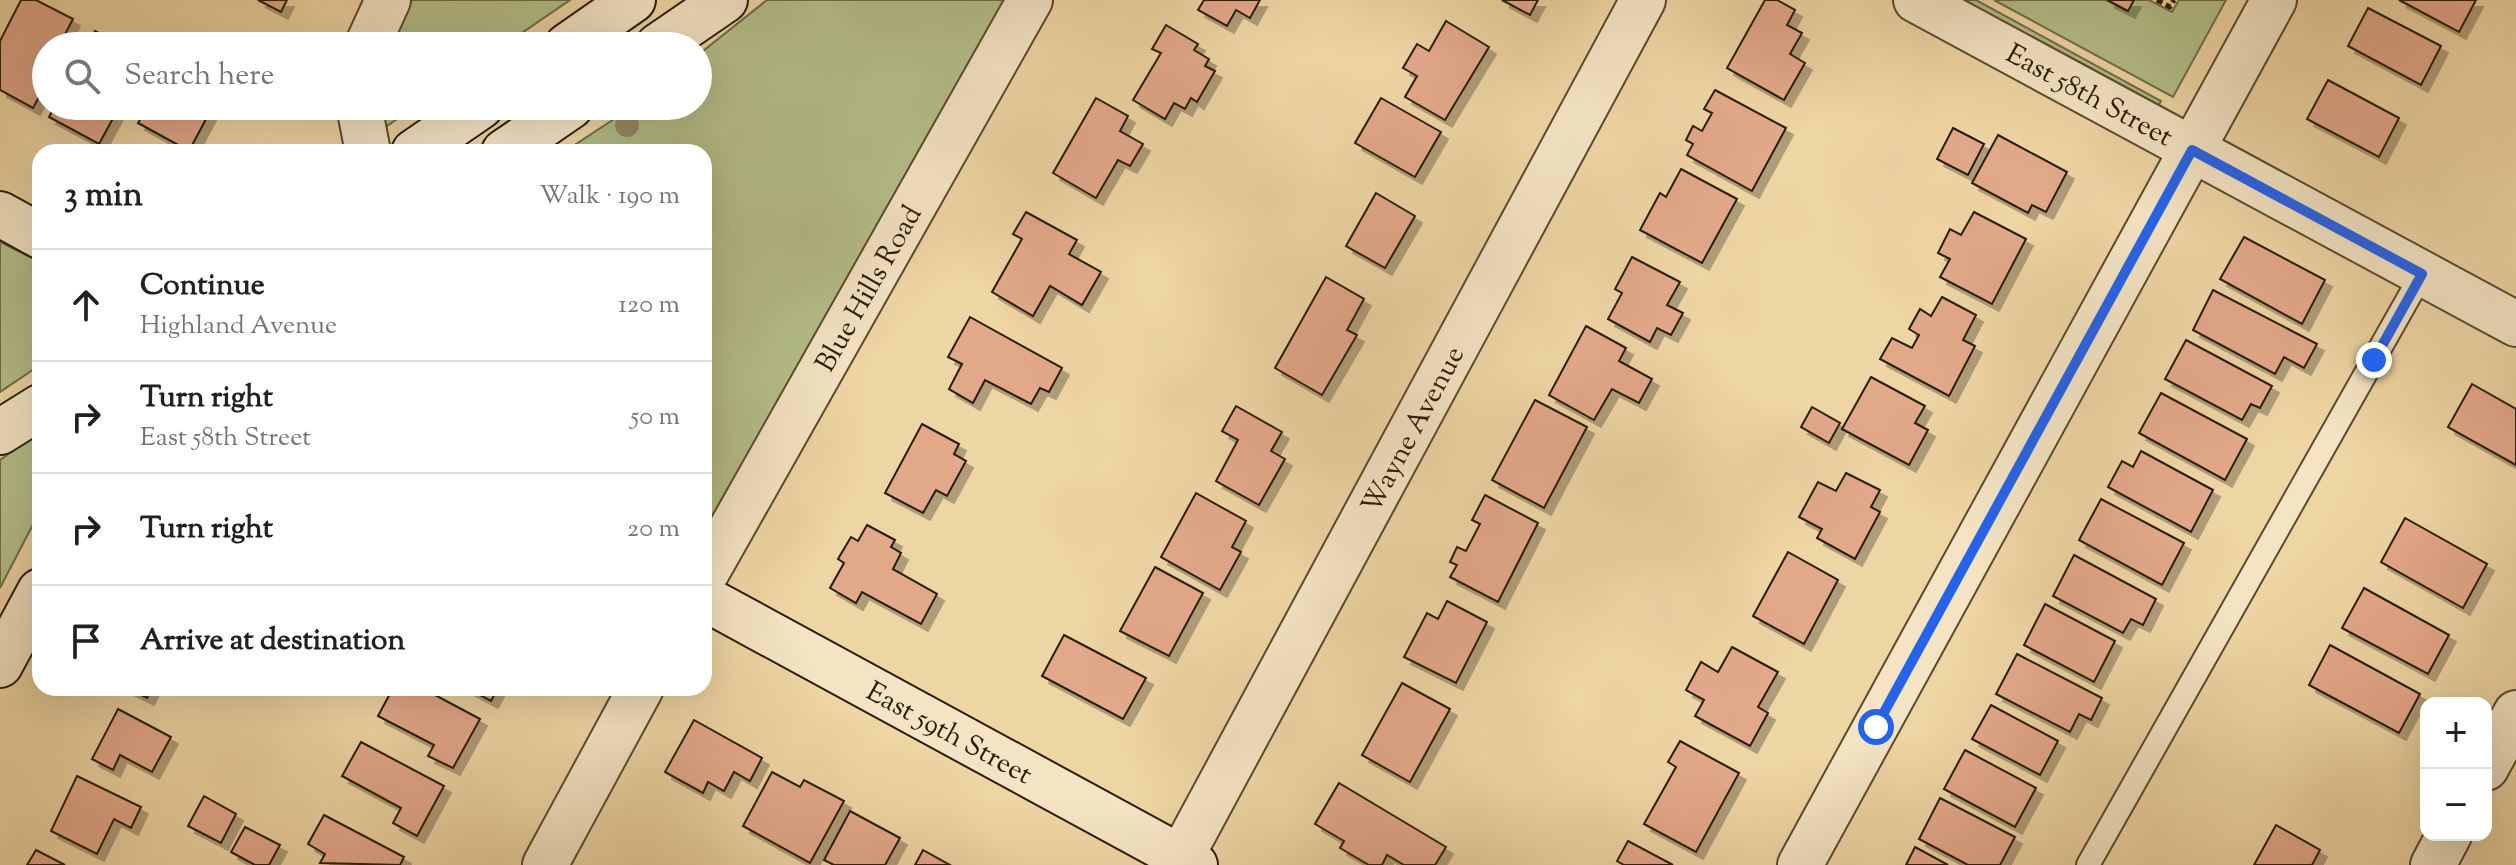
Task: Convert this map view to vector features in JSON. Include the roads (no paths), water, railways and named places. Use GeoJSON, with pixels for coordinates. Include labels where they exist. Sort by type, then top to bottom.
{"type":"FeatureCollection","features":[{"type":"Feature","properties":{"kind":"street"},"geometry":{"type":"LineString","coordinates":[[373,32],[388,0]]}},
{"type":"Feature","properties":{"kind":"street"},"geometry":{"type":"LineString","coordinates":[[587,32],[633,0]]}},
{"type":"Feature","properties":{"kind":"street"},"geometry":{"type":"LineString","coordinates":[[678,32],[725,0]]}},
{"type":"Feature","properties":{"kind":"street","name":"Blue Hills Road"},"geometry":{"type":"LineString","coordinates":[[712,563],[1030,0]]}},
{"type":"Feature","properties":{"kind":"street","name":"Wayne Avenue"},"geometry":{"type":"LineString","coordinates":[[1188,861],[1643,0]]}},
{"type":"Feature","properties":{"kind":"street","name":"East 58th Street"},"geometry":{"type":"LineString","coordinates":[[1916,0],[2516,324]]}},
{"type":"Feature","properties":{"kind":"street"},"geometry":{"type":"LineString","coordinates":[[1800,865],[2274,0]]}},
{"type":"Feature","properties":{"kind":"street"},"geometry":{"type":"LineString","coordinates":[[362,120],[366,144]]}},
{"type":"Feature","properties":{"kind":"street"},"geometry":{"type":"LineString","coordinates":[[426,144],[461,120]]}},
{"type":"Feature","properties":{"kind":"street"},"geometry":{"type":"LineString","coordinates":[[516,144],[551,120]]}},
{"type":"Feature","properties":{"kind":"street"},"geometry":{"type":"LineString","coordinates":[[0,214],[32,232]]}},
{"type":"Feature","properties":{"kind":"street"},"geometry":{"type":"LineString","coordinates":[[0,432],[32,412]]}},
{"type":"Feature","properties":{"kind":"street","name":"East 59th Street"},"geometry":{"type":"LineString","coordinates":[[712,602],[1188,861]]}},
{"type":"Feature","properties":{"kind":"street"},"geometry":{"type":"LineString","coordinates":[[0,665],[32,606]]}},
{"type":"Feature","properties":{"kind":"street"},"geometry":{"type":"LineString","coordinates":[[545,865],[637,696]]}},
{"type":"Feature","properties":{"kind":"street"},"geometry":{"type":"LineString","coordinates":[[2492,757],[2516,713]]}},
{"type":"Feature","properties":{"kind":"street"},"geometry":{"type":"LineString","coordinates":[[2433,865],[2446,841]]}},
{"type":"Feature","properties":{"kind":"lane"},"geometry":{"type":"LineString","coordinates":[[2088,865],[2422,274]]}}]}
